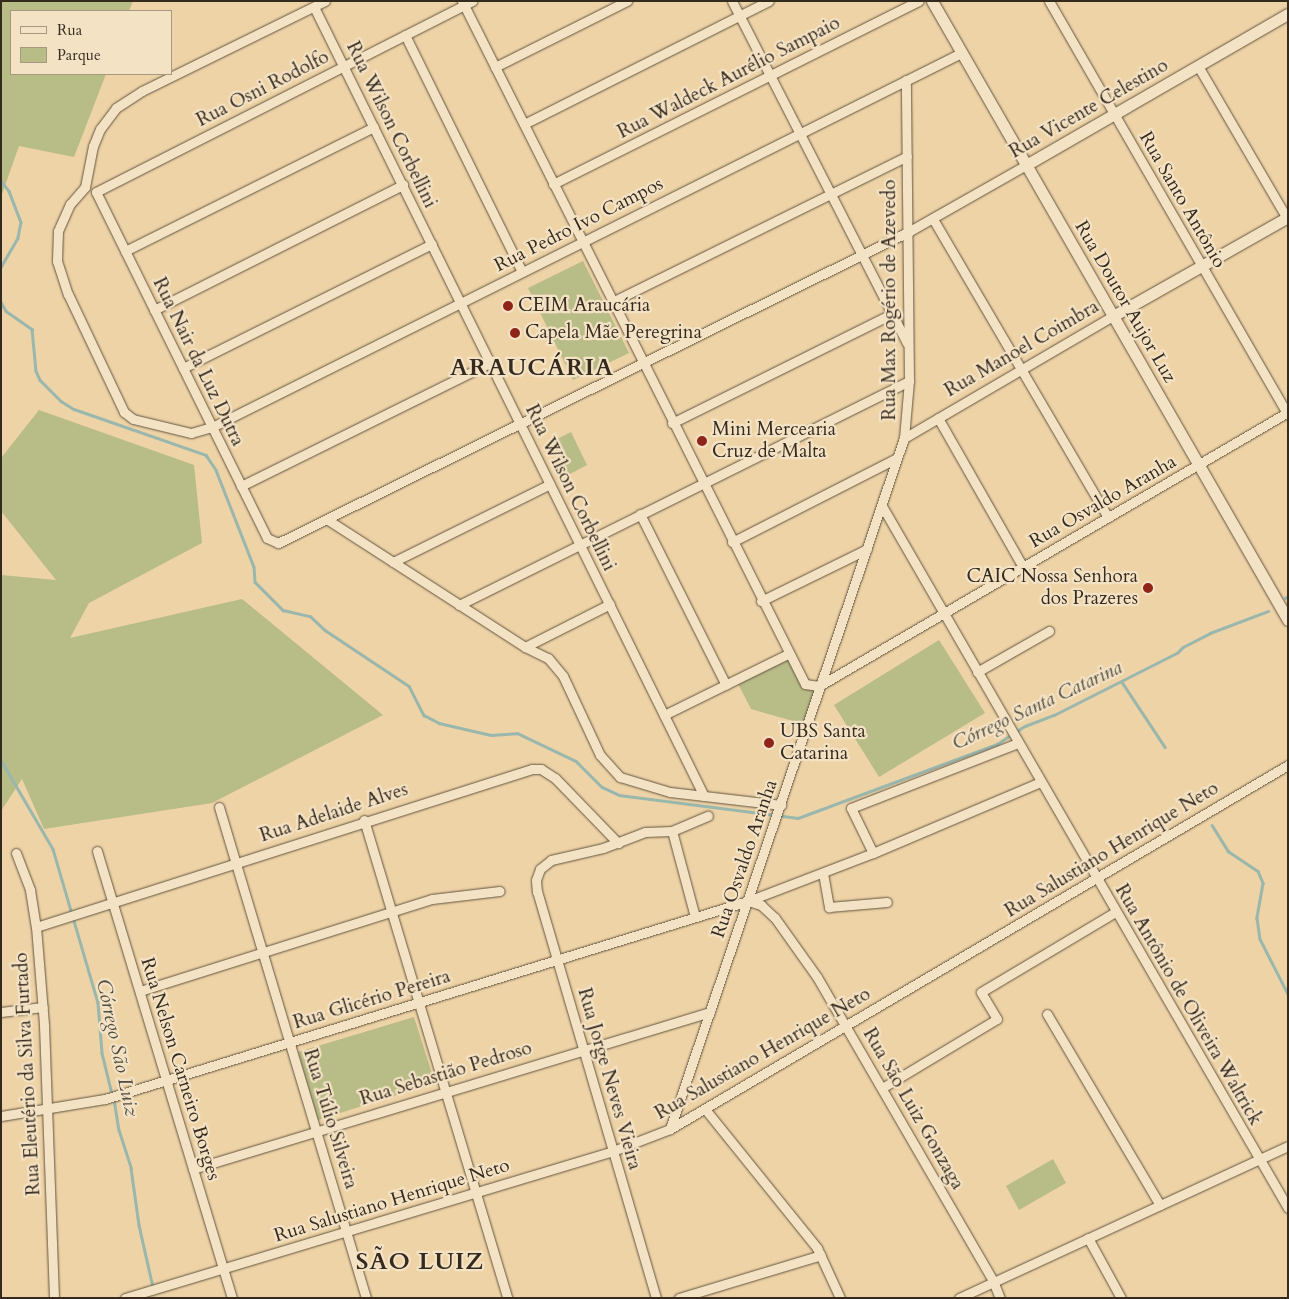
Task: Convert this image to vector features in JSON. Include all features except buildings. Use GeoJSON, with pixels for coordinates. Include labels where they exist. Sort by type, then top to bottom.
{"type":"FeatureCollection","features":[{"type":"Feature","properties":{"kind":"street"},"geometry":{"type":"LineString","coordinates":[[96,192],[85,187],[93,146],[100,129],[116,108],[142,91],[325,1]]}},
{"type":"Feature","properties":{"kind":"street"},"geometry":{"type":"LineString","coordinates":[[495,67],[627,1]]}},
{"type":"Feature","properties":{"kind":"street"},"geometry":{"type":"LineString","coordinates":[[732,1],[908,345]]}},
{"type":"Feature","properties":{"kind":"street"},"geometry":{"type":"LineString","coordinates":[[524,124],[769,1]]}},
{"type":"Feature","properties":{"kind":"street","name":"Rua Waldeck Aurélio Sampaio"},"geometry":{"type":"LineString","coordinates":[[553,184],[919,1]]}},
{"type":"Feature","properties":{"kind":"street","name":"Rua Santo Antônio"},"geometry":{"type":"LineString","coordinates":[[1049,1],[1287,414]]}},
{"type":"Feature","properties":{"kind":"street"},"geometry":{"type":"LineString","coordinates":[[466,2],[495,67],[788,654],[805,684],[820,686]]}},
{"type":"Feature","properties":{"kind":"street","name":"Rua Osni Rodolfo"},"geometry":{"type":"LineString","coordinates":[[96,192],[466,2]]}},
{"type":"Feature","properties":{"kind":"street","name":"Rua Doutor Aujor Luz"},"geometry":{"type":"LineString","coordinates":[[936,3],[961,53],[1288,620]]}},
{"type":"Feature","properties":{"kind":"street","name":"Rua Wilson Corbellini"},"geometry":{"type":"LineString","coordinates":[[314,7],[704,796]]}},
{"type":"Feature","properties":{"kind":"street","name":"Rua Vicente Celestino"},"geometry":{"type":"LineString","coordinates":[[274,543],[283,542],[328,520],[933,219],[1288,14]]}},
{"type":"Feature","properties":{"kind":"street"},"geometry":{"type":"LineString","coordinates":[[405,35],[522,272]]}},
{"type":"Feature","properties":{"kind":"street","name":"Rua Pedro Ivo Campos"},"geometry":{"type":"LineString","coordinates":[[85,187],[63,216],[58,231],[57,261],[68,294],[124,412],[133,419],[191,433],[212,427],[961,53]]}},
{"type":"Feature","properties":{"kind":"street"},"geometry":{"type":"LineString","coordinates":[[1198,66],[1287,218]]}},
{"type":"Feature","properties":{"kind":"street","name":"Rua Max Rogério de Azevedo"},"geometry":{"type":"LineString","coordinates":[[820,686],[904,438],[909,381],[906,80]]}},
{"type":"Feature","properties":{"kind":"street"},"geometry":{"type":"LineString","coordinates":[[125,251],[374,127]]}},
{"type":"Feature","properties":{"kind":"street"},"geometry":{"type":"LineString","coordinates":[[612,302],[907,156]]}},
{"type":"Feature","properties":{"kind":"street"},"geometry":{"type":"LineString","coordinates":[[154,310],[403,185]]}},
{"type":"Feature","properties":{"kind":"street","name":"Rua Nair da Luz Dutra"},"geometry":{"type":"LineString","coordinates":[[96,192],[266,538],[274,543]]}},
{"type":"Feature","properties":{"kind":"street","name":"Rua Manoel Coimbra"},"geometry":{"type":"LineString","coordinates":[[904,438],[1113,316],[1287,218]]}},
{"type":"Feature","properties":{"kind":"street"},"geometry":{"type":"LineString","coordinates":[[933,219],[1108,517]]}},
{"type":"Feature","properties":{"kind":"street"},"geometry":{"type":"LineString","coordinates":[[183,368],[432,244]]}},
{"type":"Feature","properties":{"kind":"street"},"geometry":{"type":"LineString","coordinates":[[672,423],[892,314]]}},
{"type":"Feature","properties":{"kind":"street"},"geometry":{"type":"LineString","coordinates":[[241,486],[490,363]]}},
{"type":"Feature","properties":{"kind":"street"},"geometry":{"type":"LineString","coordinates":[[459,604],[909,381]]}},
{"type":"Feature","properties":{"kind":"street","name":"Rua Osvaldo Aranha"},"geometry":{"type":"LineString","coordinates":[[670,1129],[775,824],[820,686],[1287,414]]}},
{"type":"Feature","properties":{"kind":"street"},"geometry":{"type":"LineString","coordinates":[[938,418],[1023,567]]}},
{"type":"Feature","properties":{"kind":"street"},"geometry":{"type":"LineString","coordinates":[[732,542],[897,458]]}},
{"type":"Feature","properties":{"kind":"street"},"geometry":{"type":"LineString","coordinates":[[393,562],[550,484]]}},
{"type":"Feature","properties":{"kind":"street","name":"Rua Antônio de Oliveira Waltrick"},"geometry":{"type":"LineString","coordinates":[[882,506],[1288,1208]]}},
{"type":"Feature","properties":{"kind":"street"},"geometry":{"type":"LineString","coordinates":[[640,514],[726,685]]}},
{"type":"Feature","properties":{"kind":"street"},"geometry":{"type":"LineString","coordinates":[[328,520],[525,647],[548,658],[556,666],[608,768],[620,777],[648,788],[780,807]]}},
{"type":"Feature","properties":{"kind":"street"},"geometry":{"type":"LineString","coordinates":[[761,601],[867,549]]}},
{"type":"Feature","properties":{"kind":"street"},"geometry":{"type":"LineString","coordinates":[[525,647],[610,604]]}},
{"type":"Feature","properties":{"kind":"street"},"geometry":{"type":"LineString","coordinates":[[977,672],[1049,631]]}},
{"type":"Feature","properties":{"kind":"street"},"geometry":{"type":"LineString","coordinates":[[664,715],[788,654]]}},
{"type":"Feature","properties":{"kind":"street"},"geometry":{"type":"LineString","coordinates":[[873,853],[851,808],[1017,741]]}},
{"type":"Feature","properties":{"kind":"street","name":"Rua Salustiano Henrique Neto"},"geometry":{"type":"LineString","coordinates":[[124,1298],[146,1294],[613,1151],[670,1129],[1288,765]]}},
{"type":"Feature","properties":{"kind":"street","name":"Rua Adelaide Alves"},"geometry":{"type":"LineString","coordinates":[[36,927],[511,773],[541,769],[555,778],[618,843]]}},
{"type":"Feature","properties":{"kind":"street","name":"Rua Glicério Pereira"},"geometry":{"type":"LineString","coordinates":[[1,1116],[105,1099],[124,1094],[748,901],[873,853],[1040,782]]}},
{"type":"Feature","properties":{"kind":"street","name":"Rua Túlio Silveira"},"geometry":{"type":"LineString","coordinates":[[219,807],[366,1298]]}},
{"type":"Feature","properties":{"kind":"street"},"geometry":{"type":"LineString","coordinates":[[618,843],[645,832],[672,831],[708,816]]}},
{"type":"Feature","properties":{"kind":"street"},"geometry":{"type":"LineString","coordinates":[[364,820],[507,1298]]}},
{"type":"Feature","properties":{"kind":"street"},"geometry":{"type":"LineString","coordinates":[[672,831],[694,918]]}},
{"type":"Feature","properties":{"kind":"street","name":"Rua Jorge Neves Vieira"},"geometry":{"type":"LineString","coordinates":[[618,843],[556,858],[540,869],[537,892],[656,1298]]}},
{"type":"Feature","properties":{"kind":"street","name":"Rua Nelson Carneiro Borges"},"geometry":{"type":"LineString","coordinates":[[97,850],[232,1298]]}},
{"type":"Feature","properties":{"kind":"street","name":"Rua Eleutério da Silva Furtado"},"geometry":{"type":"LineString","coordinates":[[16,853],[30,890],[36,927],[43,1007],[54,1298]]}},
{"type":"Feature","properties":{"kind":"street"},"geometry":{"type":"LineString","coordinates":[[823,873],[829,907],[887,902]]}},
{"type":"Feature","properties":{"kind":"street"},"geometry":{"type":"LineString","coordinates":[[140,991],[439,898],[500,891]]}},
{"type":"Feature","properties":{"kind":"street","name":"Rua São Luiz Gonzaga"},"geometry":{"type":"LineString","coordinates":[[748,901],[761,905],[775,918],[806,960],[994,1281],[1000,1298]]}},
{"type":"Feature","properties":{"kind":"street"},"geometry":{"type":"LineString","coordinates":[[882,1088],[997,1019],[981,992],[1116,912]]}},
{"type":"Feature","properties":{"kind":"street"},"geometry":{"type":"LineString","coordinates":[[1,1012],[43,1007]]}},
{"type":"Feature","properties":{"kind":"street","name":"Rua Sebastião Pedroso"},"geometry":{"type":"LineString","coordinates":[[193,1170],[583,1048],[710,1012]]}},
{"type":"Feature","properties":{"kind":"street"},"geometry":{"type":"LineString","coordinates":[[1047,1014],[1160,1205]]}},
{"type":"Feature","properties":{"kind":"street"},"geometry":{"type":"LineString","coordinates":[[705,1109],[821,1255],[840,1298]]}},
{"type":"Feature","properties":{"kind":"street"},"geometry":{"type":"LineString","coordinates":[[959,1298],[1288,1146]]}},
{"type":"Feature","properties":{"kind":"street"},"geometry":{"type":"LineString","coordinates":[[1088,1238],[1121,1298]]}},
{"type":"Feature","properties":{"kind":"street"},"geometry":{"type":"LineString","coordinates":[[679,1298],[821,1255]]}},
{"type":"Feature","properties":{"kind":"green space"},"geometry":{"type":"Polygon","coordinates":[[[1,1],[133,1],[129,10],[10,10],[10,75],[106,75],[74,157],[19,146],[1,197],[1,1]]]}},
{"type":"Feature","properties":{"kind":"green space"},"geometry":{"type":"Polygon","coordinates":[[[583,261],[629,353],[573,380],[528,288],[583,261]]]}},
{"type":"Feature","properties":{"kind":"green space"},"geometry":{"type":"Polygon","coordinates":[[[39,410],[194,465],[202,543],[89,603],[70,638],[242,599],[383,715],[212,803],[44,829],[22,779],[1,811],[1,575],[56,580],[1,511],[1,458],[39,410]]]}},
{"type":"Feature","properties":{"kind":"green space"},"geometry":{"type":"Polygon","coordinates":[[[571,432],[587,465],[568,475],[551,442],[571,432]]]}},
{"type":"Feature","properties":{"kind":"green space"},"geometry":{"type":"Polygon","coordinates":[[[939,640],[985,713],[879,777],[834,705],[939,640]]]}},
{"type":"Feature","properties":{"kind":"green space"},"geometry":{"type":"Polygon","coordinates":[[[788,654],[800,678],[819,686],[807,725],[751,709],[736,680],[788,654]]]}},
{"type":"Feature","properties":{"kind":"green space"},"geometry":{"type":"Polygon","coordinates":[[[414,1017],[435,1083],[318,1120],[298,1052],[414,1017]]]}},
{"type":"Feature","properties":{"kind":"green space"},"geometry":{"type":"Polygon","coordinates":[[[1053,1159],[1066,1183],[1019,1210],[1006,1186],[1053,1159]]]}},
{"type":"Feature","properties":{"kind":"waterway","name":"Córrego Santa Catarina"},"geometry":{"type":"LineString","coordinates":[[1,181],[9,191],[21,222],[18,238],[1,267]]}},
{"type":"Feature","properties":{"kind":"waterway","name":"Córrego Santa Catarina"},"geometry":{"type":"LineString","coordinates":[[1,302],[6,311],[32,329],[36,371],[40,380],[61,401],[74,409],[206,455],[216,470],[254,567],[255,582],[283,610],[310,616],[325,630],[409,686],[424,715],[439,723],[491,735],[517,733],[576,761],[602,787],[619,795],[798,818],[997,744],[1025,726],[1054,715],[1177,653],[1183,647],[1210,633],[1268,611]]}},
{"type":"Feature","properties":{"kind":"waterway"},"geometry":{"type":"LineString","coordinates":[[1122,682],[1165,747]]}},
{"type":"Feature","properties":{"kind":"waterway","name":"Córrego São Luiz"},"geometry":{"type":"LineString","coordinates":[[1,760],[53,849],[98,1003],[102,1053],[112,1094]]}},
{"type":"Feature","properties":{"kind":"waterway"},"geometry":{"type":"LineString","coordinates":[[1212,825],[1228,851],[1258,871],[1263,883],[1257,918],[1260,939],[1288,994]]}},
{"type":"Feature","properties":{"kind":"waterway","name":"Córrego São Luiz"},"geometry":{"type":"LineString","coordinates":[[114,1099],[119,1130],[131,1168],[139,1225],[153,1287]]}},
{"type":"Feature","properties":{"kind":"place","name":"CEIM Araucária"},"geometry":{"type":"Point","coordinates":[508,306]}},
{"type":"Feature","properties":{"kind":"place","name":"Capela Mãe Peregrina"},"geometry":{"type":"Point","coordinates":[515,333]}},
{"type":"Feature","properties":{"kind":"place","name":"Mini Mercearia Cruz de Malta"},"geometry":{"type":"Point","coordinates":[702,441]}},
{"type":"Feature","properties":{"kind":"place","name":"CAIC Nossa Senhora dos Prazeres"},"geometry":{"type":"Point","coordinates":[1148,588]}},
{"type":"Feature","properties":{"kind":"place","name":"UBS Santa Catarina"},"geometry":{"type":"Point","coordinates":[769,743]}},
{"type":"Feature","properties":{"kind":"district","name":"ARAUCÁRIA"},"geometry":{"type":"Point","coordinates":[532,368]}},
{"type":"Feature","properties":{"kind":"district","name":"SÃO LUIZ"},"geometry":{"type":"Point","coordinates":[420,1262]}}]}
